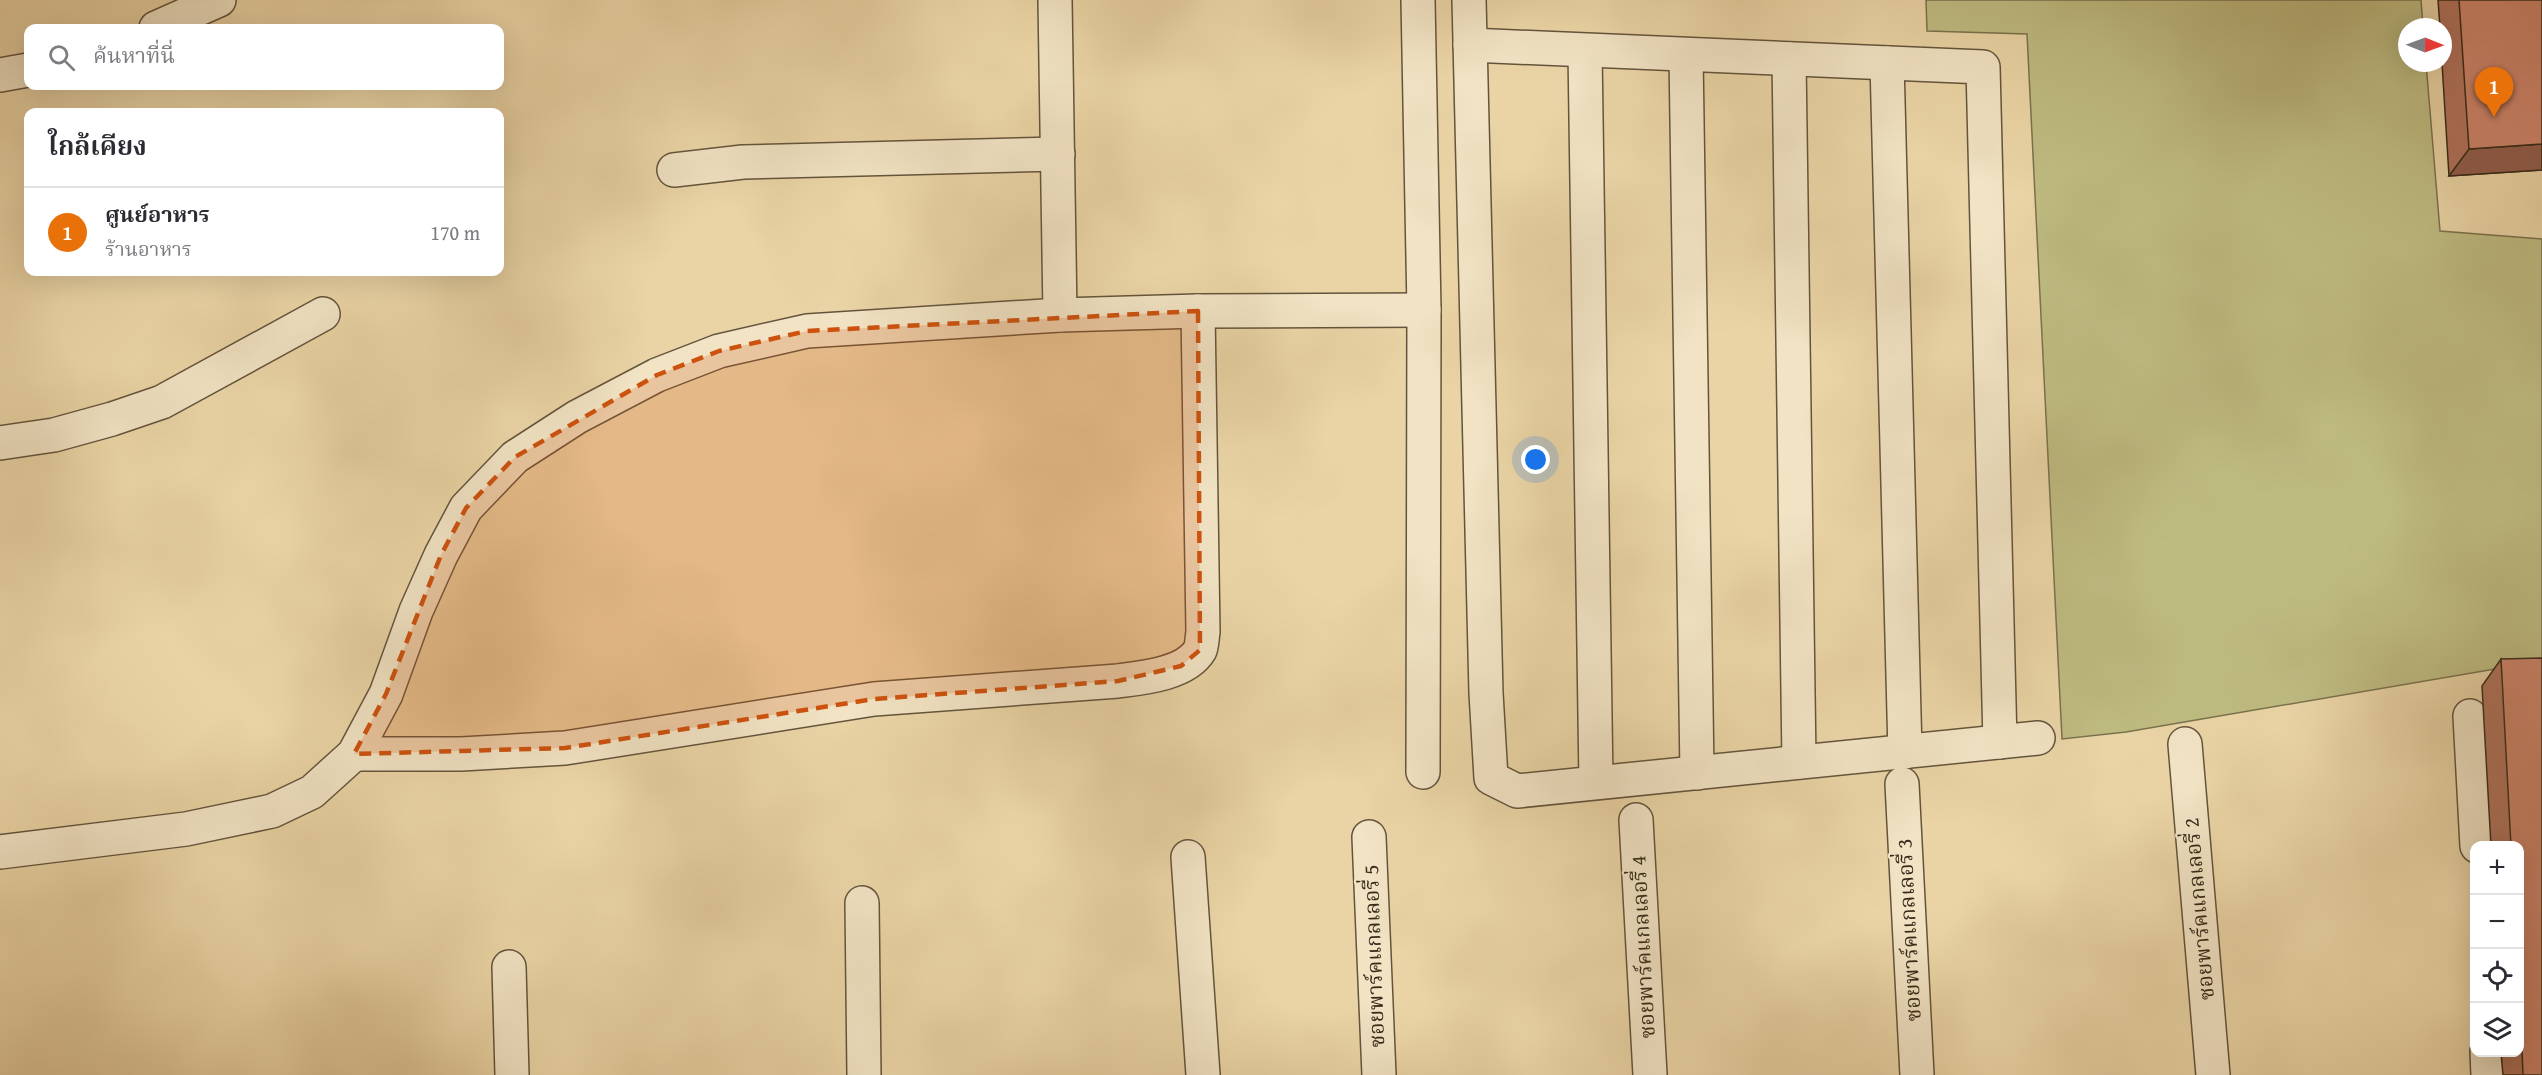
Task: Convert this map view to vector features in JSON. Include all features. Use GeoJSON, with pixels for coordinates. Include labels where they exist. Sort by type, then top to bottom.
{"type":"FeatureCollection","features":[{"type":"Feature","properties":{"kind":"street"},"geometry":{"type":"LineString","coordinates":[[165,24],[219,0]]}},
{"type":"Feature","properties":{"kind":"street"},"geometry":{"type":"LineString","coordinates":[[1055,0],[1060,315]]}},
{"type":"Feature","properties":{"kind":"street"},"geometry":{"type":"LineString","coordinates":[[1418,0],[1424,310],[1423,772]]}},
{"type":"Feature","properties":{"kind":"street"},"geometry":{"type":"LineString","coordinates":[[1469,0],[1486,693],[1491,778],[1517,791],[2038,738]]}},
{"type":"Feature","properties":{"kind":"street"},"geometry":{"type":"LineString","coordinates":[[1470,45],[1983,67],[2000,742]]}},
{"type":"Feature","properties":{"kind":"street"},"geometry":{"type":"LineString","coordinates":[[1586,51],[1596,782]]}},
{"type":"Feature","properties":{"kind":"street"},"geometry":{"type":"LineString","coordinates":[[1686,55],[1697,772]]}},
{"type":"Feature","properties":{"kind":"street"},"geometry":{"type":"LineString","coordinates":[[1789,59],[1799,762]]}},
{"type":"Feature","properties":{"kind":"street"},"geometry":{"type":"LineString","coordinates":[[1887,63],[1905,752]]}},
{"type":"Feature","properties":{"kind":"street"},"geometry":{"type":"LineString","coordinates":[[0,75],[24,71]]}},
{"type":"Feature","properties":{"kind":"street"},"geometry":{"type":"LineString","coordinates":[[674,170],[743,162],[1058,154]]}},
{"type":"Feature","properties":{"kind":"street"},"geometry":{"type":"LineString","coordinates":[[0,852],[186,829],[272,811],[312,792],[354,754],[386,694],[424,592],[466,508],[515,457],[577,417],[657,375],[719,351],[807,331],[1060,315],[1198,311],[1424,310]]}},
{"type":"Feature","properties":{"kind":"street"},"geometry":{"type":"LineString","coordinates":[[354,754],[461,754],[564,748],[874,699],[1118,681],[1153,676],[1181,666],[1200,650],[1203,632],[1198,311]]}},
{"type":"Feature","properties":{"kind":"street"},"geometry":{"type":"LineString","coordinates":[[0,443],[54,435],[162,402],[323,314]]}},
{"type":"Feature","properties":{"kind":"street"},"geometry":{"type":"LineString","coordinates":[[2470,716],[2477,841]]}},
{"type":"Feature","properties":{"kind":"street","name":"ซอยพาร์คแกลเลอรี่ 2"},"geometry":{"type":"LineString","coordinates":[[2185,744],[2213,1075]]}},
{"type":"Feature","properties":{"kind":"street","name":"ซอยพาร์คแกลเลอรี่ 3"},"geometry":{"type":"LineString","coordinates":[[1902,784],[1917,1075]]}},
{"type":"Feature","properties":{"kind":"street","name":"ซอยพาร์คแกลเลอรี่ 4"},"geometry":{"type":"LineString","coordinates":[[1636,819],[1650,1075]]}},
{"type":"Feature","properties":{"kind":"street","name":"ซอยพาร์คแกลเลอรี่ 5"},"geometry":{"type":"LineString","coordinates":[[1369,837],[1379,1075]]}},
{"type":"Feature","properties":{"kind":"street"},"geometry":{"type":"LineString","coordinates":[[1188,857],[1203,1075]]}},
{"type":"Feature","properties":{"kind":"street"},"geometry":{"type":"LineString","coordinates":[[862,903],[864,1075]]}},
{"type":"Feature","properties":{"kind":"street"},"geometry":{"type":"LineString","coordinates":[[509,967],[512,1075]]}},
{"type":"Feature","properties":{"kind":"street"},"geometry":{"type":"LineString","coordinates":[[2487,1057],[2488,1075]]}},
{"type":"Feature","properties":{"kind":"highlighted area"},"geometry":{"type":"Polygon","coordinates":[[[1198,311],[1200,650],[1181,666],[1118,681],[874,699],[565,748],[354,754],[386,694],[441,555],[466,508],[515,457],[657,375],[719,351],[807,331],[1198,311]]]}},
{"type":"Feature","properties":{"kind":"shaded area"},"geometry":{"type":"Polygon","coordinates":[[[1926,0],[2421,0],[2422,18],[2398,18],[2398,72],[2427,72],[2440,231],[2542,239],[2542,661],[2126,732],[2062,739],[2027,34],[1927,31],[1926,0]]]}},
{"type":"Feature","properties":{"kind":"building"},"geometry":{"type":"Polygon","coordinates":[[[2459,0],[2542,0],[2542,144],[2469,149],[2459,0]]]}},
{"type":"Feature","properties":{"kind":"building"},"geometry":{"type":"Polygon","coordinates":[[[2542,658],[2542,1075],[2523,1075],[2524,841],[2511,841],[2501,659],[2542,658]]]}},
{"type":"Feature","properties":{"kind":"place","name":"ศูนย์อาหาร"},"geometry":{"type":"Point","coordinates":[2494,117]}}]}
